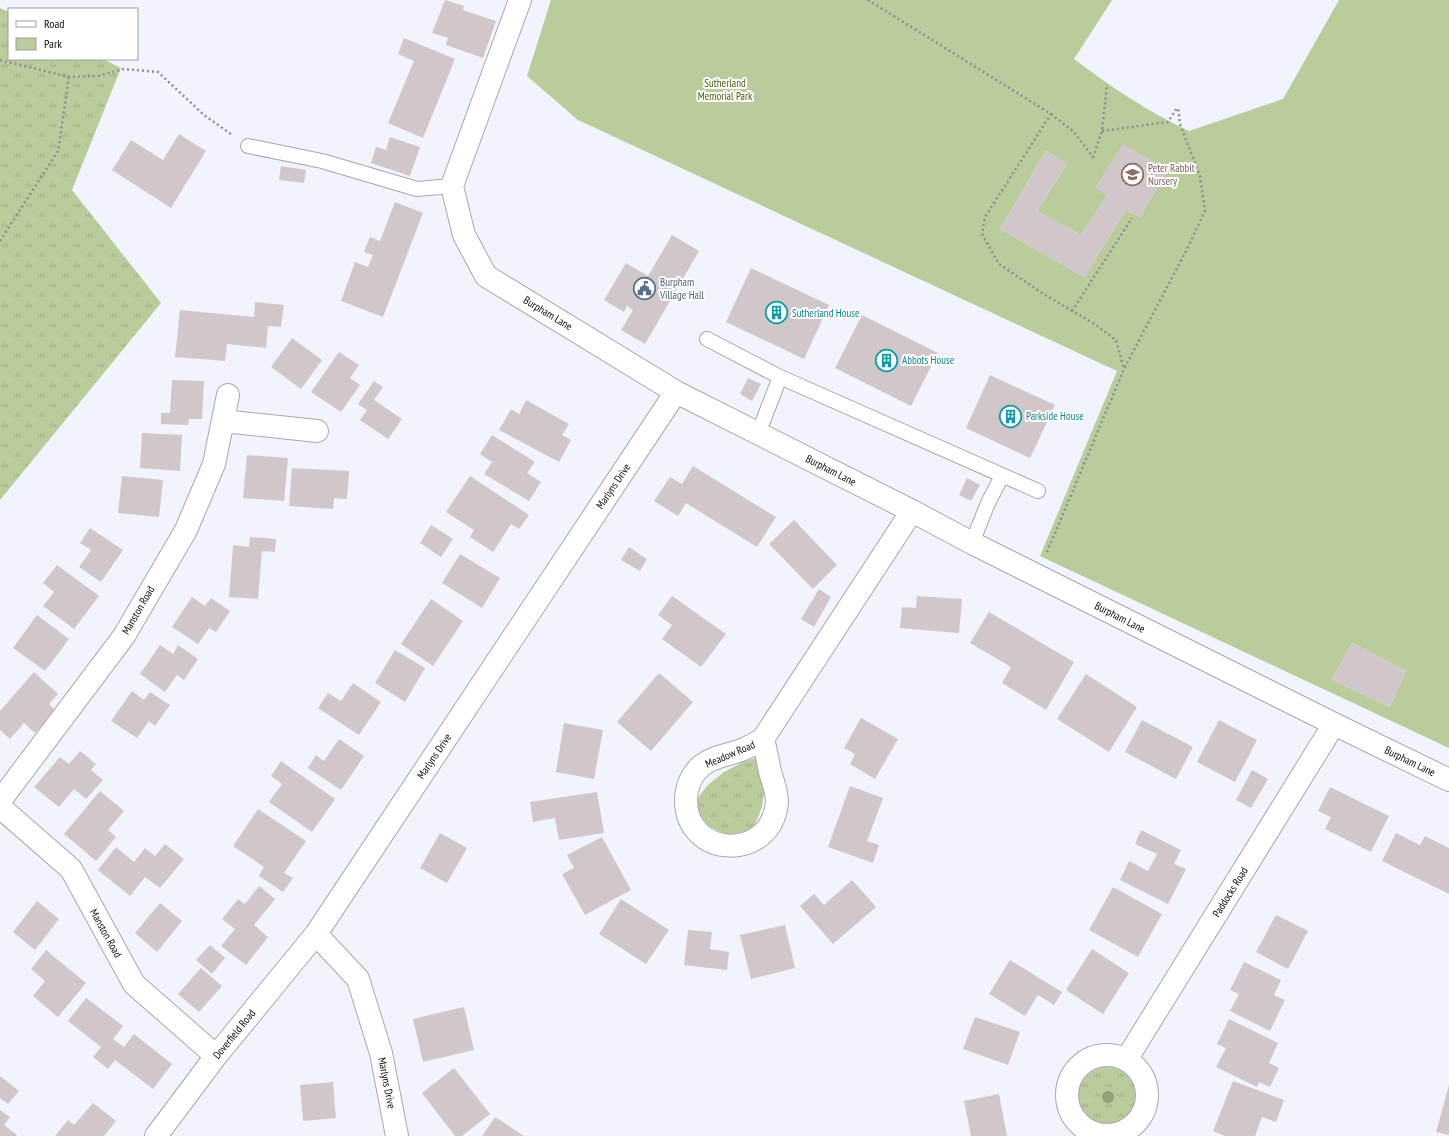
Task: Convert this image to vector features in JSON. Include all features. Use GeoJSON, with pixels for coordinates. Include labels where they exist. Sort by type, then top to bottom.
{"type":"FeatureCollection","features":[{"type":"Feature","properties":{"kind":"street"},"geometry":{"type":"LineString","coordinates":[[452,186],[520,0]]}},
{"type":"Feature","properties":{"kind":"street","name":"Burpham Lane"},"geometry":{"type":"LineString","coordinates":[[452,186],[464,235],[486,276],[676,392],[1037,575],[1449,780]]}},
{"type":"Feature","properties":{"kind":"street","name":"Marlyns Drive"},"geometry":{"type":"LineString","coordinates":[[398,1136],[381,1053],[358,980],[316,934],[676,392]]}},
{"type":"Feature","properties":{"kind":"street","name":"Manston Road"},"geometry":{"type":"LineString","coordinates":[[0,801],[124,636],[186,530],[214,464],[228,395]]}},
{"type":"Feature","properties":{"kind":"street"},"geometry":{"type":"LineString","coordinates":[[223,421],[317,431]]}},
{"type":"Feature","properties":{"kind":"street","name":"Meadow Road"},"geometry":{"type":"LineString","coordinates":[[763,739],[777,800],[774,815],[767,829],[756,839],[741,845],[726,846],[711,842],[699,834],[690,822],[686,808],[686,793],[691,779],[700,767],[712,759],[744,749],[763,739],[912,511]]}},
{"type":"Feature","properties":{"kind":"street","name":"Paddocks Road"},"geometry":{"type":"LineString","coordinates":[[1126,1060],[1334,724]]}},
{"type":"Feature","properties":{"kind":"street","name":"Manston Road"},"geometry":{"type":"LineString","coordinates":[[0,807],[71,869],[134,984],[216,1056]]}},
{"type":"Feature","properties":{"kind":"street","name":"Doverfield Road"},"geometry":{"type":"LineString","coordinates":[[156,1136],[216,1056],[316,934]]}},
{"type":"Feature","properties":{"kind":"lane"},"geometry":{"type":"LineString","coordinates":[[248,146],[322,161],[417,189],[452,186]]}},
{"type":"Feature","properties":{"kind":"lane"},"geometry":{"type":"LineString","coordinates":[[707,339],[780,377],[1038,491]]}},
{"type":"Feature","properties":{"kind":"lane"},"geometry":{"type":"LineString","coordinates":[[758,434],[780,377]]}},
{"type":"Feature","properties":{"kind":"lane"},"geometry":{"type":"LineString","coordinates":[[972,542],[988,503],[1002,476]]}},
{"type":"Feature","properties":{"kind":"path"},"geometry":{"type":"LineString","coordinates":[[868,0],[1051,114],[1073,131],[1093,157],[1102,131],[1107,84]]}},
{"type":"Feature","properties":{"kind":"path"},"geometry":{"type":"LineString","coordinates":[[0,60],[69,77],[98,76],[124,68],[158,72],[204,115],[248,146]]}},
{"type":"Feature","properties":{"kind":"path"},"geometry":{"type":"LineString","coordinates":[[0,241],[58,151],[69,77]]}},
{"type":"Feature","properties":{"kind":"path"},"geometry":{"type":"LineString","coordinates":[[1037,575],[1124,369],[1187,249],[1205,211],[1200,176],[1180,124],[1178,107],[1168,122],[1102,131]]}},
{"type":"Feature","properties":{"kind":"path"},"geometry":{"type":"LineString","coordinates":[[1051,114],[985,217],[982,234],[999,264],[1045,296],[1093,323],[1116,340],[1124,369]]}},
{"type":"Feature","properties":{"kind":"path"},"geometry":{"type":"LineString","coordinates":[[1072,311],[1132,218]]}},
{"type":"Feature","properties":{"kind":"green space","name":"Sutherland Memorial Park"},"geometry":{"type":"Polygon","coordinates":[[[551,0],[1112,0],[1074,59],[1130,98],[1159,116],[1189,131],[1283,99],[1339,0],[1449,0],[1449,748],[1040,556],[1117,371],[578,120],[527,76],[551,0]],[[1123,145],[1096,187],[1107,196],[1081,235],[1037,211],[1067,164],[1046,151],[1000,229],[1084,277],[1126,210],[1140,217],[1168,170],[1123,145]],[[1352,643],[1332,680],[1390,707],[1406,671],[1352,643]]]}},
{"type":"Feature","properties":{"kind":"green space"},"geometry":{"type":"Polygon","coordinates":[[[0,8],[8,12],[8,60],[105,60],[121,68],[72,190],[161,303],[0,500],[0,8]]]}},
{"type":"Feature","properties":{"kind":"green space"},"geometry":{"type":"Polygon","coordinates":[[[756,758],[764,786],[764,793],[762,807],[754,827],[731,835],[707,826],[700,814],[697,801],[700,795],[708,785],[724,772],[743,762],[756,758]]]}},
{"type":"Feature","properties":{"kind":"green space"},"geometry":{"type":"Polygon","coordinates":[[[1107,1067],[1118,1069],[1131,1080],[1134,1085],[1136,1096],[1134,1107],[1123,1120],[1118,1123],[1107,1125],[1096,1123],[1083,1112],[1080,1107],[1078,1096],[1080,1085],[1091,1072],[1096,1069],[1107,1067]]]}},
{"type":"Feature","properties":{"kind":"building"},"geometry":{"type":"Polygon","coordinates":[[[445,0],[464,6],[463,10],[496,21],[483,58],[446,45],[448,38],[432,33],[445,0]]]}},
{"type":"Feature","properties":{"kind":"building"},"geometry":{"type":"Polygon","coordinates":[[[404,38],[455,59],[423,138],[388,123],[414,61],[398,54],[404,38]]]}},
{"type":"Feature","properties":{"kind":"building"},"geometry":{"type":"Polygon","coordinates":[[[179,134],[206,151],[171,208],[112,170],[131,140],[163,160],[179,134]]]}},
{"type":"Feature","properties":{"kind":"building"},"geometry":{"type":"Polygon","coordinates":[[[390,137],[420,147],[410,176],[371,163],[376,147],[386,150],[390,137]]]}},
{"type":"Feature","properties":{"kind":"building"},"geometry":{"type":"Polygon","coordinates":[[[1123,144],[1168,170],[1140,217],[1126,210],[1084,277],[1000,229],[1046,151],[1067,164],[1037,211],[1081,235],[1107,196],[1096,187],[1123,144]]]}},
{"type":"Feature","properties":{"kind":"building"},"geometry":{"type":"Polygon","coordinates":[[[281,166],[306,170],[304,183],[279,180],[281,166]]]}},
{"type":"Feature","properties":{"kind":"building"},"geometry":{"type":"Polygon","coordinates":[[[395,202],[423,213],[383,317],[341,301],[355,262],[368,267],[373,255],[364,252],[370,237],[380,241],[395,202]]]}},
{"type":"Feature","properties":{"kind":"building","name":"Burpham Village Hall"},"geometry":{"type":"Polygon","coordinates":[[[672,235],[699,251],[645,344],[621,330],[633,310],[627,306],[624,312],[604,300],[626,263],[648,276],[672,235]]]}},
{"type":"Feature","properties":{"kind":"building","name":"Sutherland House"},"geometry":{"type":"Polygon","coordinates":[[[751,268],[829,305],[804,359],[726,322],[751,268]]]}},
{"type":"Feature","properties":{"kind":"building"},"geometry":{"type":"Polygon","coordinates":[[[255,302],[284,305],[281,327],[268,326],[266,348],[227,344],[225,361],[175,357],[180,310],[254,317],[255,302]]]}},
{"type":"Feature","properties":{"kind":"building","name":"Abbots House"},"geometry":{"type":"Polygon","coordinates":[[[862,315],[938,353],[911,406],[835,368],[862,315]]]}},
{"type":"Feature","properties":{"kind":"building"},"geometry":{"type":"Polygon","coordinates":[[[292,338],[322,360],[301,389],[271,367],[292,338]]]}},
{"type":"Feature","properties":{"kind":"building"},"geometry":{"type":"Polygon","coordinates":[[[339,352],[359,365],[350,378],[360,385],[341,412],[311,392],[339,352]]]}},
{"type":"Feature","properties":{"kind":"building","name":"Parkside House"},"geometry":{"type":"Polygon","coordinates":[[[990,375],[1055,405],[1030,458],[966,428],[990,375]]]}},
{"type":"Feature","properties":{"kind":"building"},"geometry":{"type":"Polygon","coordinates":[[[748,378],[761,384],[752,401],[740,394],[748,378]]]}},
{"type":"Feature","properties":{"kind":"building"},"geometry":{"type":"Polygon","coordinates":[[[172,380],[204,381],[202,419],[189,419],[188,425],[161,424],[161,413],[170,413],[172,380]]]}},
{"type":"Feature","properties":{"kind":"building"},"geometry":{"type":"Polygon","coordinates":[[[374,381],[383,387],[374,400],[402,419],[388,439],[360,420],[367,410],[358,404],[374,381]]]}},
{"type":"Feature","properties":{"kind":"building"},"geometry":{"type":"Polygon","coordinates":[[[526,400],[569,424],[562,435],[571,440],[559,462],[499,430],[511,409],[519,414],[526,400]]]}},
{"type":"Feature","properties":{"kind":"building"},"geometry":{"type":"Polygon","coordinates":[[[142,433],[182,435],[180,471],[140,468],[142,433]]]}},
{"type":"Feature","properties":{"kind":"building"},"geometry":{"type":"Polygon","coordinates":[[[492,435],[535,462],[527,473],[541,482],[529,501],[484,474],[492,462],[480,454],[492,435]]]}},
{"type":"Feature","properties":{"kind":"building"},"geometry":{"type":"Polygon","coordinates":[[[247,455],[288,458],[284,501],[243,498],[247,455]]]}},
{"type":"Feature","properties":{"kind":"building"},"geometry":{"type":"Polygon","coordinates":[[[693,466],[776,517],[757,547],[686,503],[678,516],[654,501],[670,477],[682,484],[693,466]]]}},
{"type":"Feature","properties":{"kind":"building"},"geometry":{"type":"Polygon","coordinates":[[[292,468],[349,471],[347,499],[334,498],[333,509],[289,506],[292,468]]]}},
{"type":"Feature","properties":{"kind":"building"},"geometry":{"type":"Polygon","coordinates":[[[122,476],[163,480],[159,517],[118,513],[122,476]]]}},
{"type":"Feature","properties":{"kind":"building"},"geometry":{"type":"Polygon","coordinates":[[[470,476],[529,515],[519,529],[511,524],[493,552],[470,537],[474,530],[446,512],[470,476]]]}},
{"type":"Feature","properties":{"kind":"building"},"geometry":{"type":"Polygon","coordinates":[[[967,478],[980,485],[971,501],[959,495],[967,478]]]}},
{"type":"Feature","properties":{"kind":"building"},"geometry":{"type":"Polygon","coordinates":[[[794,520],[837,565],[813,589],[769,544],[794,520]]]}},
{"type":"Feature","properties":{"kind":"building"},"geometry":{"type":"Polygon","coordinates":[[[431,525],[453,539],[441,557],[420,543],[431,525]]]}},
{"type":"Feature","properties":{"kind":"building"},"geometry":{"type":"Polygon","coordinates":[[[90,528],[123,550],[101,582],[79,567],[91,550],[80,543],[90,528]]]}},
{"type":"Feature","properties":{"kind":"building"},"geometry":{"type":"Polygon","coordinates":[[[250,537],[276,539],[275,552],[262,551],[258,599],[229,597],[233,545],[249,547],[250,537]]]}},
{"type":"Feature","properties":{"kind":"building"},"geometry":{"type":"Polygon","coordinates":[[[629,547],[647,559],[640,571],[621,560],[629,547]]]}},
{"type":"Feature","properties":{"kind":"building"},"geometry":{"type":"Polygon","coordinates":[[[460,554],[500,578],[482,608],[442,583],[460,554]]]}},
{"type":"Feature","properties":{"kind":"building"},"geometry":{"type":"Polygon","coordinates":[[[57,565],[99,596],[74,629],[43,606],[54,592],[43,583],[57,565]]]}},
{"type":"Feature","properties":{"kind":"building"},"geometry":{"type":"Polygon","coordinates":[[[819,589],[831,597],[814,627],[801,619],[819,589]]]}},
{"type":"Feature","properties":{"kind":"building"},"geometry":{"type":"Polygon","coordinates":[[[672,596],[726,634],[701,667],[662,639],[672,625],[658,615],[672,596]]]}},
{"type":"Feature","properties":{"kind":"building"},"geometry":{"type":"Polygon","coordinates":[[[917,596],[962,599],[959,633],[900,628],[902,607],[916,608],[917,596]]]}},
{"type":"Feature","properties":{"kind":"building"},"geometry":{"type":"Polygon","coordinates":[[[192,597],[205,606],[211,598],[230,611],[216,632],[209,628],[198,644],[172,627],[192,597]]]}},
{"type":"Feature","properties":{"kind":"building"},"geometry":{"type":"Polygon","coordinates":[[[431,599],[463,621],[433,666],[401,644],[431,599]]]}},
{"type":"Feature","properties":{"kind":"building"},"geometry":{"type":"Polygon","coordinates":[[[989,612],[1074,662],[1046,710],[1002,683],[1011,667],[970,643],[989,612]]]}},
{"type":"Feature","properties":{"kind":"building"},"geometry":{"type":"Polygon","coordinates":[[[37,615],[69,639],[45,671],[13,648],[37,615]]]}},
{"type":"Feature","properties":{"kind":"building"},"geometry":{"type":"Polygon","coordinates":[[[1352,643],[1406,671],[1390,707],[1332,680],[1352,643]]]}},
{"type":"Feature","properties":{"kind":"building"},"geometry":{"type":"Polygon","coordinates":[[[160,645],[173,654],[178,645],[198,659],[184,680],[177,675],[165,692],[140,674],[160,645]]]}},
{"type":"Feature","properties":{"kind":"building"},"geometry":{"type":"Polygon","coordinates":[[[395,650],[425,668],[405,702],[375,683],[395,650]]]}},
{"type":"Feature","properties":{"kind":"building"},"geometry":{"type":"Polygon","coordinates":[[[34,672],[58,694],[49,704],[55,710],[35,733],[24,723],[10,739],[0,730],[0,711],[34,672]]]}},
{"type":"Feature","properties":{"kind":"building"},"geometry":{"type":"Polygon","coordinates":[[[659,673],[693,702],[651,751],[617,722],[659,673]]]}},
{"type":"Feature","properties":{"kind":"building"},"geometry":{"type":"Polygon","coordinates":[[[1086,674],[1137,707],[1109,752],[1057,719],[1086,674]]]}},
{"type":"Feature","properties":{"kind":"building"},"geometry":{"type":"Polygon","coordinates":[[[353,683],[381,702],[359,735],[318,708],[328,693],[341,701],[353,683]]]}},
{"type":"Feature","properties":{"kind":"building"},"geometry":{"type":"Polygon","coordinates":[[[132,691],[144,700],[150,692],[170,705],[155,726],[149,721],[137,738],[111,721],[132,691]]]}},
{"type":"Feature","properties":{"kind":"building"},"geometry":{"type":"Polygon","coordinates":[[[861,718],[898,739],[875,779],[850,764],[855,754],[844,748],[861,718]]]}},
{"type":"Feature","properties":{"kind":"building"},"geometry":{"type":"Polygon","coordinates":[[[1142,720],[1193,747],[1176,779],[1125,752],[1142,720]]]}},
{"type":"Feature","properties":{"kind":"building"},"geometry":{"type":"Polygon","coordinates":[[[1219,720],[1257,740],[1235,782],[1197,762],[1219,720]]]}},
{"type":"Feature","properties":{"kind":"building"},"geometry":{"type":"Polygon","coordinates":[[[564,723],[603,730],[594,779],[556,772],[564,723]]]}},
{"type":"Feature","properties":{"kind":"building"},"geometry":{"type":"Polygon","coordinates":[[[339,739],[364,756],[341,790],[308,768],[316,755],[324,761],[339,739]]]}},
{"type":"Feature","properties":{"kind":"building"},"geometry":{"type":"Polygon","coordinates":[[[80,751],[96,764],[91,770],[103,780],[86,799],[74,789],[59,807],[34,787],[60,757],[69,764],[80,751]]]}},
{"type":"Feature","properties":{"kind":"building"},"geometry":{"type":"Polygon","coordinates":[[[281,761],[335,799],[312,832],[269,802],[282,784],[271,776],[281,761]]]}},
{"type":"Feature","properties":{"kind":"building"},"geometry":{"type":"Polygon","coordinates":[[[1252,770],[1268,779],[1251,808],[1236,800],[1252,770]]]}},
{"type":"Feature","properties":{"kind":"building"},"geometry":{"type":"Polygon","coordinates":[[[850,786],[883,798],[867,841],[879,845],[873,863],[828,847],[850,786]]]}},
{"type":"Feature","properties":{"kind":"building"},"geometry":{"type":"Polygon","coordinates":[[[1330,787],[1389,816],[1371,852],[1325,829],[1331,817],[1318,811],[1330,787]]]}},
{"type":"Feature","properties":{"kind":"building"},"geometry":{"type":"Polygon","coordinates":[[[100,791],[124,811],[108,830],[116,837],[96,861],[64,834],[100,791]]]}},
{"type":"Feature","properties":{"kind":"building"},"geometry":{"type":"Polygon","coordinates":[[[597,792],[604,833],[559,840],[555,818],[533,822],[530,802],[597,792]]]}},
{"type":"Feature","properties":{"kind":"building"},"geometry":{"type":"Polygon","coordinates":[[[258,809],[306,841],[284,873],[293,878],[283,892],[259,876],[264,867],[233,846],[258,809]]]}},
{"type":"Feature","properties":{"kind":"building"},"geometry":{"type":"Polygon","coordinates":[[[1141,830],[1181,850],[1174,864],[1186,869],[1168,904],[1120,880],[1129,861],[1148,871],[1157,854],[1135,844],[1141,830]]]}},
{"type":"Feature","properties":{"kind":"building"},"geometry":{"type":"Polygon","coordinates":[[[440,833],[467,848],[447,883],[420,868],[440,833]]]}},
{"type":"Feature","properties":{"kind":"building"},"geometry":{"type":"Polygon","coordinates":[[[1396,833],[1420,845],[1425,836],[1449,848],[1449,894],[1382,861],[1396,833]]]}},
{"type":"Feature","properties":{"kind":"building"},"geometry":{"type":"Polygon","coordinates":[[[602,837],[631,890],[585,915],[562,874],[574,868],[567,855],[602,837]]]}},
{"type":"Feature","properties":{"kind":"building"},"geometry":{"type":"Polygon","coordinates":[[[165,844],[184,859],[160,888],[145,877],[130,896],[98,870],[116,847],[134,862],[145,848],[155,856],[165,844]]]}},
{"type":"Feature","properties":{"kind":"building"},"geometry":{"type":"Polygon","coordinates":[[[852,880],[876,907],[833,944],[800,906],[814,894],[824,905],[852,880]]]}},
{"type":"Feature","properties":{"kind":"building"},"geometry":{"type":"Polygon","coordinates":[[[259,886],[275,899],[254,925],[268,937],[246,965],[221,946],[235,929],[222,919],[238,899],[245,904],[259,886]]]}},
{"type":"Feature","properties":{"kind":"building"},"geometry":{"type":"Polygon","coordinates":[[[1113,887],[1162,914],[1138,957],[1089,930],[1113,887]]]}},
{"type":"Feature","properties":{"kind":"building"},"geometry":{"type":"Polygon","coordinates":[[[621,899],[669,930],[646,964],[599,934],[621,899]]]}},
{"type":"Feature","properties":{"kind":"building"},"geometry":{"type":"Polygon","coordinates":[[[37,901],[59,919],[35,950],[13,932],[37,901]]]}},
{"type":"Feature","properties":{"kind":"building"},"geometry":{"type":"Polygon","coordinates":[[[160,903],[182,921],[157,952],[135,933],[160,903]]]}},
{"type":"Feature","properties":{"kind":"building"},"geometry":{"type":"Polygon","coordinates":[[[1276,915],[1308,931],[1288,969],[1256,952],[1276,915]]]}},
{"type":"Feature","properties":{"kind":"building"},"geometry":{"type":"Polygon","coordinates":[[[785,925],[795,968],[751,979],[740,935],[785,925]]]}},
{"type":"Feature","properties":{"kind":"building"},"geometry":{"type":"Polygon","coordinates":[[[688,930],[712,932],[710,949],[729,952],[727,970],[684,965],[688,930]]]}},
{"type":"Feature","properties":{"kind":"building"},"geometry":{"type":"Polygon","coordinates":[[[210,945],[225,958],[212,974],[196,960],[210,945]]]}},
{"type":"Feature","properties":{"kind":"building"},"geometry":{"type":"Polygon","coordinates":[[[1092,949],[1129,973],[1103,1014],[1066,990],[1092,949]]]}},
{"type":"Feature","properties":{"kind":"building"},"geometry":{"type":"Polygon","coordinates":[[[46,950],[86,983],[58,1017],[33,996],[45,981],[31,969],[46,950]]]}},
{"type":"Feature","properties":{"kind":"building"},"geometry":{"type":"Polygon","coordinates":[[[1010,960],[1062,992],[1054,1005],[1038,995],[1025,1016],[989,994],[1010,960]]]}},
{"type":"Feature","properties":{"kind":"building"},"geometry":{"type":"Polygon","coordinates":[[[1244,962],[1281,980],[1274,995],[1285,1000],[1270,1031],[1230,1011],[1239,994],[1230,990],[1244,962]]]}},
{"type":"Feature","properties":{"kind":"building"},"geometry":{"type":"Polygon","coordinates":[[[201,968],[222,986],[199,1012],[178,994],[201,968]]]}},
{"type":"Feature","properties":{"kind":"building"},"geometry":{"type":"Polygon","coordinates":[[[86,998],[123,1026],[113,1039],[124,1047],[134,1034],[172,1064],[153,1089],[115,1060],[108,1069],[93,1057],[101,1047],[68,1021],[86,998]]]}},
{"type":"Feature","properties":{"kind":"building"},"geometry":{"type":"Polygon","coordinates":[[[464,1007],[474,1050],[423,1062],[413,1019],[464,1007]]]}},
{"type":"Feature","properties":{"kind":"building"},"geometry":{"type":"Polygon","coordinates":[[[975,1017],[1020,1032],[1008,1065],[963,1049],[975,1017]]]}},
{"type":"Feature","properties":{"kind":"building"},"geometry":{"type":"Polygon","coordinates":[[[1229,1019],[1278,1043],[1269,1063],[1279,1068],[1270,1087],[1259,1082],[1257,1087],[1216,1067],[1226,1048],[1217,1044],[1229,1019]]]}},
{"type":"Feature","properties":{"kind":"building"},"geometry":{"type":"Polygon","coordinates":[[[454,1068],[490,1114],[462,1136],[455,1136],[422,1093],[454,1068]]]}},
{"type":"Feature","properties":{"kind":"building"},"geometry":{"type":"Polygon","coordinates":[[[0,1076],[19,1091],[8,1104],[0,1098],[0,1076]]]}},
{"type":"Feature","properties":{"kind":"building"},"geometry":{"type":"Polygon","coordinates":[[[1233,1081],[1284,1100],[1276,1122],[1262,1117],[1255,1136],[1225,1136],[1213,1131],[1233,1081]]]}},
{"type":"Feature","properties":{"kind":"building"},"geometry":{"type":"Polygon","coordinates":[[[333,1082],[336,1118],[303,1121],[300,1085],[333,1082]]]}},
{"type":"Feature","properties":{"kind":"building"},"geometry":{"type":"Polygon","coordinates":[[[1449,1085],[1449,1135],[1436,1132],[1449,1085]]]}},
{"type":"Feature","properties":{"kind":"building"},"geometry":{"type":"Polygon","coordinates":[[[999,1094],[1007,1136],[971,1136],[964,1101],[999,1094]]]}},
{"type":"Feature","properties":{"kind":"building"},"geometry":{"type":"Polygon","coordinates":[[[93,1103],[116,1121],[104,1136],[55,1136],[68,1120],[74,1125],[93,1103]]]}},
{"type":"Feature","properties":{"kind":"building"},"geometry":{"type":"Polygon","coordinates":[[[0,1110],[10,1117],[4,1125],[17,1135],[16,1136],[0,1136],[0,1110]]]}},
{"type":"Feature","properties":{"kind":"building"},"geometry":{"type":"Polygon","coordinates":[[[495,1117],[524,1136],[482,1136],[495,1117]]]}},
{"type":"Feature","properties":{"kind":"place","name":"Peter Rabbit Nursery"},"geometry":{"type":"Point","coordinates":[1133,174]}},
{"type":"Feature","properties":{"kind":"place","name":"Burpham Village Hall"},"geometry":{"type":"Point","coordinates":[644,288]}},
{"type":"Feature","properties":{"kind":"place","name":"Sutherland House"},"geometry":{"type":"Point","coordinates":[777,313]}},
{"type":"Feature","properties":{"kind":"place","name":"Abbots House"},"geometry":{"type":"Point","coordinates":[887,360]}},
{"type":"Feature","properties":{"kind":"place","name":"Parkside House"},"geometry":{"type":"Point","coordinates":[1010,416]}}]}
